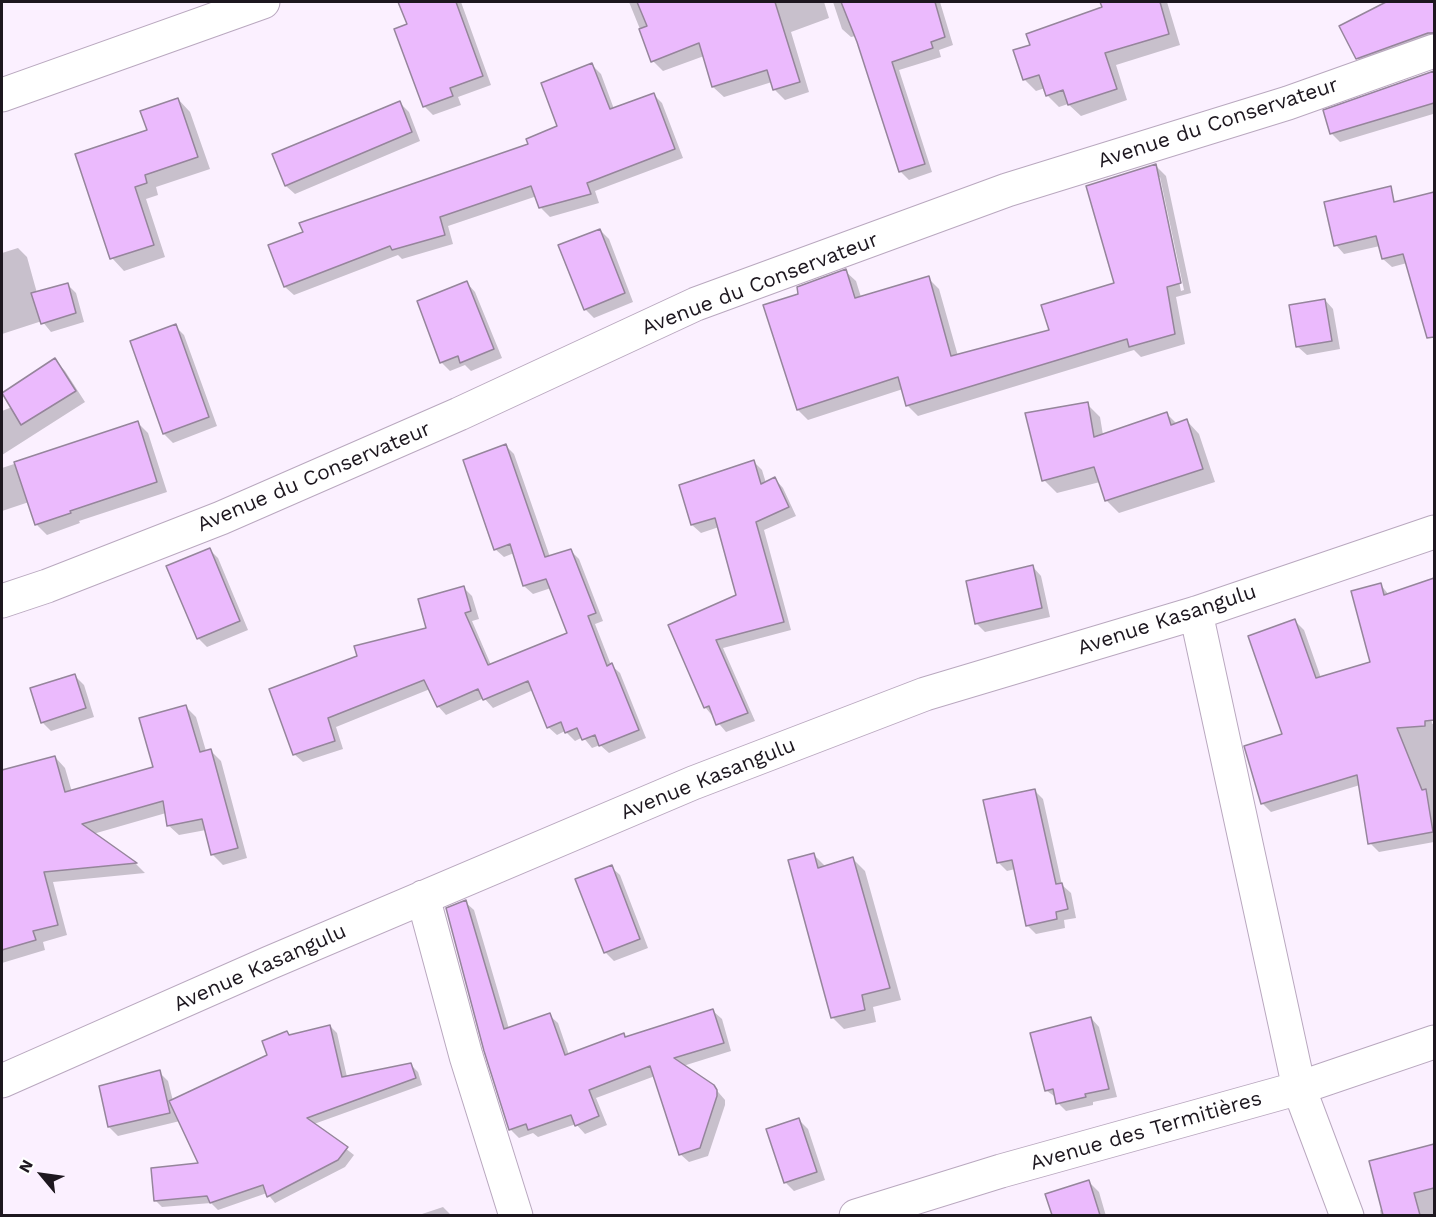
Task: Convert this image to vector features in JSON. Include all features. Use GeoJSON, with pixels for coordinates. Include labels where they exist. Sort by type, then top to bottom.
{"type":"FeatureCollection","features":[{"type":"Feature","properties":{"kind":"street"},"geometry":{"type":"LineString","coordinates":[[2,94],[263,2]]}},
{"type":"Feature","properties":{"kind":"street","name":"Avenue du Conservateur"},"geometry":{"type":"LineString","coordinates":[[2,601],[47,586],[221,518],[459,414],[696,304],[1007,190],[1288,103],[1434,51]]}},
{"type":"Feature","properties":{"kind":"street","name":"Avenue Kasangulu"},"geometry":{"type":"LineString","coordinates":[[2,1081],[269,963],[693,783],[925,694],[1196,613],[1434,532]]}},
{"type":"Feature","properties":{"kind":"street"},"geometry":{"type":"LineString","coordinates":[[1196,613],[1299,1088],[1347,1215]]}},
{"type":"Feature","properties":{"kind":"street"},"geometry":{"type":"LineString","coordinates":[[423,897],[466,1056],[516,1215]]}},
{"type":"Feature","properties":{"kind":"street","name":"Avenue des Termitières"},"geometry":{"type":"LineString","coordinates":[[856,1215],[1001,1171],[1299,1088],[1434,1042]]}},
{"type":"Feature","properties":{"kind":"building"},"geometry":{"type":"Polygon","coordinates":[[[398,2],[456,2],[483,76],[450,88],[453,96],[423,107],[394,29],[407,24],[398,2]]]}},
{"type":"Feature","properties":{"kind":"building"},"geometry":{"type":"Polygon","coordinates":[[[637,2],[775,2],[800,82],[773,90],[767,70],[712,87],[699,43],[651,62],[639,29],[647,26],[637,2]]]}},
{"type":"Feature","properties":{"kind":"building"},"geometry":{"type":"Polygon","coordinates":[[[841,2],[935,2],[945,37],[931,42],[933,48],[892,62],[925,164],[899,172],[857,42],[841,2]]]}},
{"type":"Feature","properties":{"kind":"building"},"geometry":{"type":"Polygon","coordinates":[[[1100,2],[1160,2],[1169,34],[1105,53],[1117,89],[1068,105],[1063,90],[1046,96],[1039,75],[1023,80],[1013,50],[1030,45],[1026,34],[1102,7],[1100,2]]]}},
{"type":"Feature","properties":{"kind":"building"},"geometry":{"type":"Polygon","coordinates":[[[1386,2],[1434,2],[1434,33],[1428,33],[1356,59],[1339,26],[1386,2]]]}},
{"type":"Feature","properties":{"kind":"building"},"geometry":{"type":"Polygon","coordinates":[[[592,63],[610,109],[654,93],[675,149],[587,183],[591,194],[539,208],[531,186],[440,217],[445,235],[392,250],[390,246],[284,287],[268,245],[303,232],[299,223],[528,144],[526,139],[557,126],[541,83],[592,63]]]}},
{"type":"Feature","properties":{"kind":"building"},"geometry":{"type":"Polygon","coordinates":[[[1434,71],[1434,103],[1330,134],[1323,110],[1434,71]]]}},
{"type":"Feature","properties":{"kind":"building"},"geometry":{"type":"Polygon","coordinates":[[[178,98],[198,157],[145,175],[147,183],[135,187],[154,245],[110,259],[75,154],[147,130],[140,111],[178,98]]]}},
{"type":"Feature","properties":{"kind":"building"},"geometry":{"type":"Polygon","coordinates":[[[400,101],[412,132],[285,186],[272,154],[400,101]]]}},
{"type":"Feature","properties":{"kind":"building"},"geometry":{"type":"Polygon","coordinates":[[[1156,164],[1181,283],[1167,287],[1175,334],[1129,347],[1127,339],[906,406],[898,377],[797,410],[763,305],[798,294],[797,287],[846,269],[855,298],[929,276],[951,356],[1049,330],[1041,305],[1114,283],[1086,186],[1156,164]]]}},
{"type":"Feature","properties":{"kind":"building"},"geometry":{"type":"Polygon","coordinates":[[[1391,186],[1394,202],[1434,192],[1434,337],[1427,338],[1403,254],[1382,259],[1376,236],[1334,246],[1324,202],[1391,186]]]}},
{"type":"Feature","properties":{"kind":"building"},"geometry":{"type":"Polygon","coordinates":[[[600,229],[625,293],[584,310],[558,245],[600,229]]]}},
{"type":"Feature","properties":{"kind":"building"},"geometry":{"type":"Polygon","coordinates":[[[467,281],[494,349],[460,363],[458,356],[440,363],[417,301],[467,281]]]}},
{"type":"Feature","properties":{"kind":"building"},"geometry":{"type":"Polygon","coordinates":[[[68,283],[76,313],[41,324],[31,293],[68,283]]]}},
{"type":"Feature","properties":{"kind":"building"},"geometry":{"type":"Polygon","coordinates":[[[1325,299],[1332,341],[1296,347],[1289,305],[1325,299]]]}},
{"type":"Feature","properties":{"kind":"building"},"geometry":{"type":"Polygon","coordinates":[[[176,324],[209,417],[163,434],[130,341],[176,324]]]}},
{"type":"Feature","properties":{"kind":"building"},"geometry":{"type":"Polygon","coordinates":[[[55,358],[76,391],[21,425],[2,393],[55,358]]]}},
{"type":"Feature","properties":{"kind":"building"},"geometry":{"type":"Polygon","coordinates":[[[1088,402],[1094,437],[1167,412],[1171,425],[1187,419],[1203,469],[1105,501],[1094,467],[1042,481],[1025,413],[1088,402]]]}},
{"type":"Feature","properties":{"kind":"building"},"geometry":{"type":"Polygon","coordinates":[[[138,421],[157,482],[35,525],[14,462],[138,421]]]}},
{"type":"Feature","properties":{"kind":"building"},"geometry":{"type":"Polygon","coordinates":[[[506,444],[545,557],[571,549],[596,613],[588,616],[607,666],[612,663],[639,730],[599,746],[595,735],[582,740],[577,728],[565,733],[561,722],[547,728],[528,681],[483,700],[478,689],[437,707],[424,680],[328,718],[335,741],[293,755],[269,689],[357,656],[354,646],[426,628],[418,599],[464,586],[471,611],[465,613],[488,665],[567,633],[546,579],[523,586],[510,544],[494,550],[463,460],[506,444]]]}},
{"type":"Feature","properties":{"kind":"building"},"geometry":{"type":"Polygon","coordinates":[[[754,460],[761,484],[775,477],[789,507],[756,522],[784,622],[716,640],[748,713],[716,725],[709,706],[704,708],[668,625],[736,595],[715,518],[691,525],[679,485],[754,460]]]}},
{"type":"Feature","properties":{"kind":"building"},"geometry":{"type":"Polygon","coordinates":[[[210,548],[240,621],[197,639],[166,566],[210,548]]]}},
{"type":"Feature","properties":{"kind":"building"},"geometry":{"type":"Polygon","coordinates":[[[1033,565],[1042,608],[975,624],[966,581],[1033,565]]]}},
{"type":"Feature","properties":{"kind":"building"},"geometry":{"type":"Polygon","coordinates":[[[1434,578],[1434,720],[1425,721],[1425,726],[1397,728],[1422,790],[1426,789],[1433,832],[1368,844],[1357,775],[1261,804],[1244,746],[1282,734],[1248,636],[1295,619],[1316,678],[1370,662],[1351,591],[1381,583],[1384,595],[1434,578]]]}},
{"type":"Feature","properties":{"kind":"building"},"geometry":{"type":"Polygon","coordinates":[[[75,674],[86,708],[41,723],[30,688],[75,674]]]}},
{"type":"Feature","properties":{"kind":"building"},"geometry":{"type":"Polygon","coordinates":[[[186,705],[200,752],[211,749],[238,848],[211,855],[202,819],[167,826],[163,801],[82,824],[137,863],[44,872],[58,925],[33,931],[36,940],[2,950],[2,770],[55,756],[65,792],[153,767],[139,718],[186,705]]]}},
{"type":"Feature","properties":{"kind":"building"},"geometry":{"type":"Polygon","coordinates":[[[1035,789],[1056,884],[1062,883],[1068,909],[1056,912],[1057,919],[1026,926],[1012,860],[997,863],[983,800],[1035,789]]]}},
{"type":"Feature","properties":{"kind":"building"},"geometry":{"type":"Polygon","coordinates":[[[814,853],[818,868],[853,857],[890,988],[862,995],[865,1010],[831,1018],[788,860],[814,853]]]}},
{"type":"Feature","properties":{"kind":"building"},"geometry":{"type":"Polygon","coordinates":[[[612,865],[640,939],[604,953],[575,879],[612,865]]]}},
{"type":"Feature","properties":{"kind":"building"},"geometry":{"type":"Polygon","coordinates":[[[466,900],[504,1029],[550,1013],[565,1055],[624,1033],[625,1037],[713,1009],[724,1043],[674,1058],[714,1085],[717,1090],[700,1148],[679,1155],[650,1066],[589,1090],[599,1116],[575,1126],[571,1115],[528,1130],[526,1124],[509,1130],[484,1051],[446,908],[466,900]]]}},
{"type":"Feature","properties":{"kind":"building"},"geometry":{"type":"Polygon","coordinates":[[[1091,1017],[1109,1089],[1056,1104],[1053,1089],[1045,1091],[1030,1033],[1091,1017]]]}},
{"type":"Feature","properties":{"kind":"building"},"geometry":{"type":"Polygon","coordinates":[[[330,1025],[342,1077],[411,1063],[416,1078],[307,1118],[348,1147],[338,1160],[267,1197],[263,1185],[210,1203],[207,1196],[154,1201],[151,1168],[198,1163],[169,1101],[267,1055],[262,1041],[287,1031],[289,1035],[330,1025]]]}},
{"type":"Feature","properties":{"kind":"building"},"geometry":{"type":"Polygon","coordinates":[[[160,1070],[170,1113],[108,1127],[99,1086],[160,1070]]]}},
{"type":"Feature","properties":{"kind":"building"},"geometry":{"type":"Polygon","coordinates":[[[799,1118],[817,1172],[784,1183],[766,1129],[799,1118]]]}},
{"type":"Feature","properties":{"kind":"building"},"geometry":{"type":"Polygon","coordinates":[[[1434,1144],[1434,1188],[1414,1193],[1420,1215],[1383,1215],[1369,1161],[1434,1144]]]}},
{"type":"Feature","properties":{"kind":"building"},"geometry":{"type":"Polygon","coordinates":[[[1089,1180],[1100,1215],[1052,1215],[1045,1194],[1089,1180]]]}}]}
